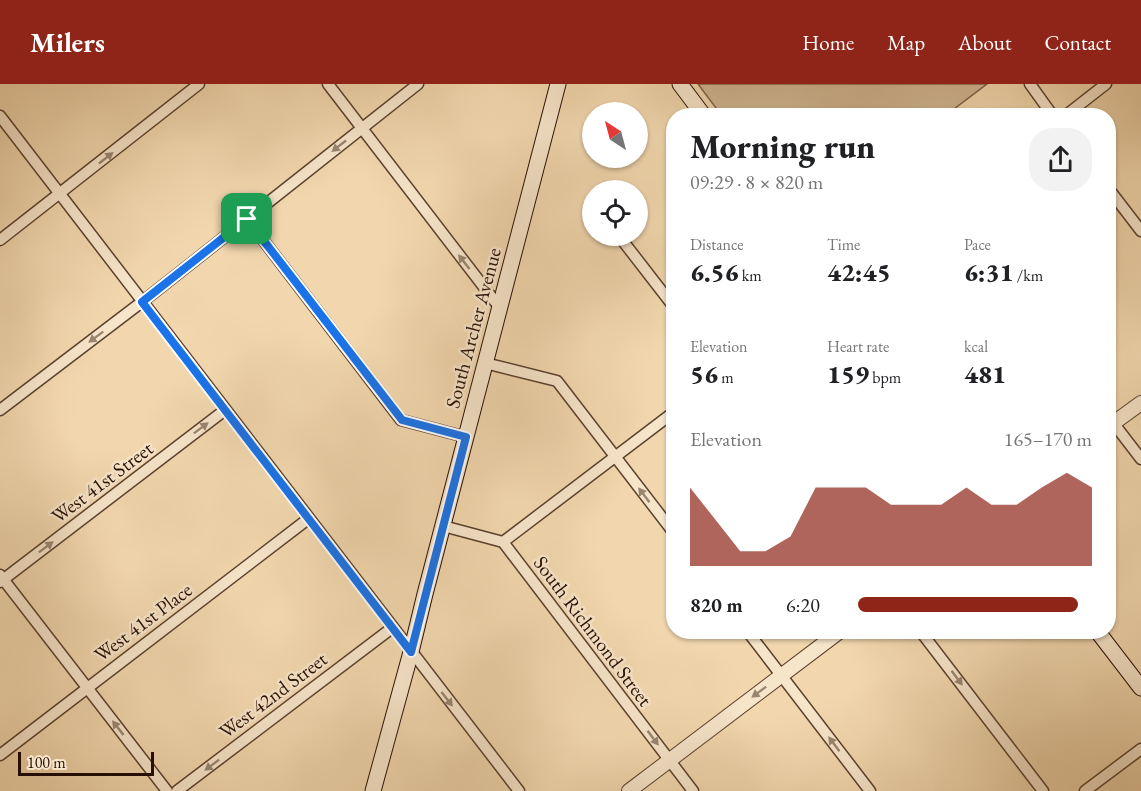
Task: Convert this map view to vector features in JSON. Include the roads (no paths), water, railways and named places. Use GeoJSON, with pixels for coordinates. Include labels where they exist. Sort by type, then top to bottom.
{"type":"FeatureCollection","features":[{"type":"Feature","properties":{"kind":"main road","name":"South Archer Avenue"},"geometry":{"type":"LineString","coordinates":[[373,791],[558,84]]}},
{"type":"Feature","properties":{"kind":"main road"},"geometry":{"type":"LineString","coordinates":[[680,84],[698,108]]}},
{"type":"Feature","properties":{"kind":"main road"},"geometry":{"type":"LineString","coordinates":[[1103,639],[1141,688]]}},
{"type":"Feature","properties":{"kind":"street"},"geometry":{"type":"LineString","coordinates":[[0,240],[199,84]]}},
{"type":"Feature","properties":{"kind":"street"},"geometry":{"type":"LineString","coordinates":[[327,84],[500,309]]}},
{"type":"Feature","properties":{"kind":"street"},"geometry":{"type":"LineString","coordinates":[[0,410],[142,302],[418,84]]}},
{"type":"Feature","properties":{"kind":"street"},"geometry":{"type":"LineString","coordinates":[[1030,84],[1047,108]]}},
{"type":"Feature","properties":{"kind":"street"},"geometry":{"type":"LineString","coordinates":[[1075,108],[1106,84]]}},
{"type":"Feature","properties":{"kind":"street"},"geometry":{"type":"LineString","coordinates":[[0,116],[519,791]]}},
{"type":"Feature","properties":{"kind":"street"},"geometry":{"type":"LineString","coordinates":[[1116,198],[1141,231]]}},
{"type":"Feature","properties":{"kind":"street"},"geometry":{"type":"LineString","coordinates":[[247,219],[402,420],[466,437]]}},
{"type":"Feature","properties":{"kind":"street"},"geometry":{"type":"LineString","coordinates":[[627,246],[666,297]]}},
{"type":"Feature","properties":{"kind":"street"},"geometry":{"type":"LineString","coordinates":[[485,363],[557,381],[666,523]]}},
{"type":"Feature","properties":{"kind":"street"},"geometry":{"type":"LineString","coordinates":[[1116,418],[1141,403]]}},
{"type":"Feature","properties":{"kind":"street","name":"West 41st Street"},"geometry":{"type":"LineString","coordinates":[[1,579],[225,410]]}},
{"type":"Feature","properties":{"kind":"street"},"geometry":{"type":"LineString","coordinates":[[442,526],[503,542],[666,418]]}},
{"type":"Feature","properties":{"kind":"street"},"geometry":{"type":"LineString","coordinates":[[1116,429],[1141,459]]}},
{"type":"Feature","properties":{"kind":"street","name":"West 41st Place"},"geometry":{"type":"LineString","coordinates":[[0,755],[308,519]]}},
{"type":"Feature","properties":{"kind":"street","name":"South Richmond Street"},"geometry":{"type":"LineString","coordinates":[[503,542],[693,791]]}},
{"type":"Feature","properties":{"kind":"street"},"geometry":{"type":"LineString","coordinates":[[1,579],[166,791]]}},
{"type":"Feature","properties":{"kind":"street","name":"West 42nd Street"},"geometry":{"type":"LineString","coordinates":[[177,791],[392,628]]}},
{"type":"Feature","properties":{"kind":"street"},"geometry":{"type":"LineString","coordinates":[[754,639],[870,791]]}},
{"type":"Feature","properties":{"kind":"street"},"geometry":{"type":"LineString","coordinates":[[628,791],[830,639]]}},
{"type":"Feature","properties":{"kind":"street"},"geometry":{"type":"LineString","coordinates":[[926,639],[1043,791]]}},
{"type":"Feature","properties":{"kind":"street"},"geometry":{"type":"LineString","coordinates":[[1085,791],[1141,749]]}}]}
